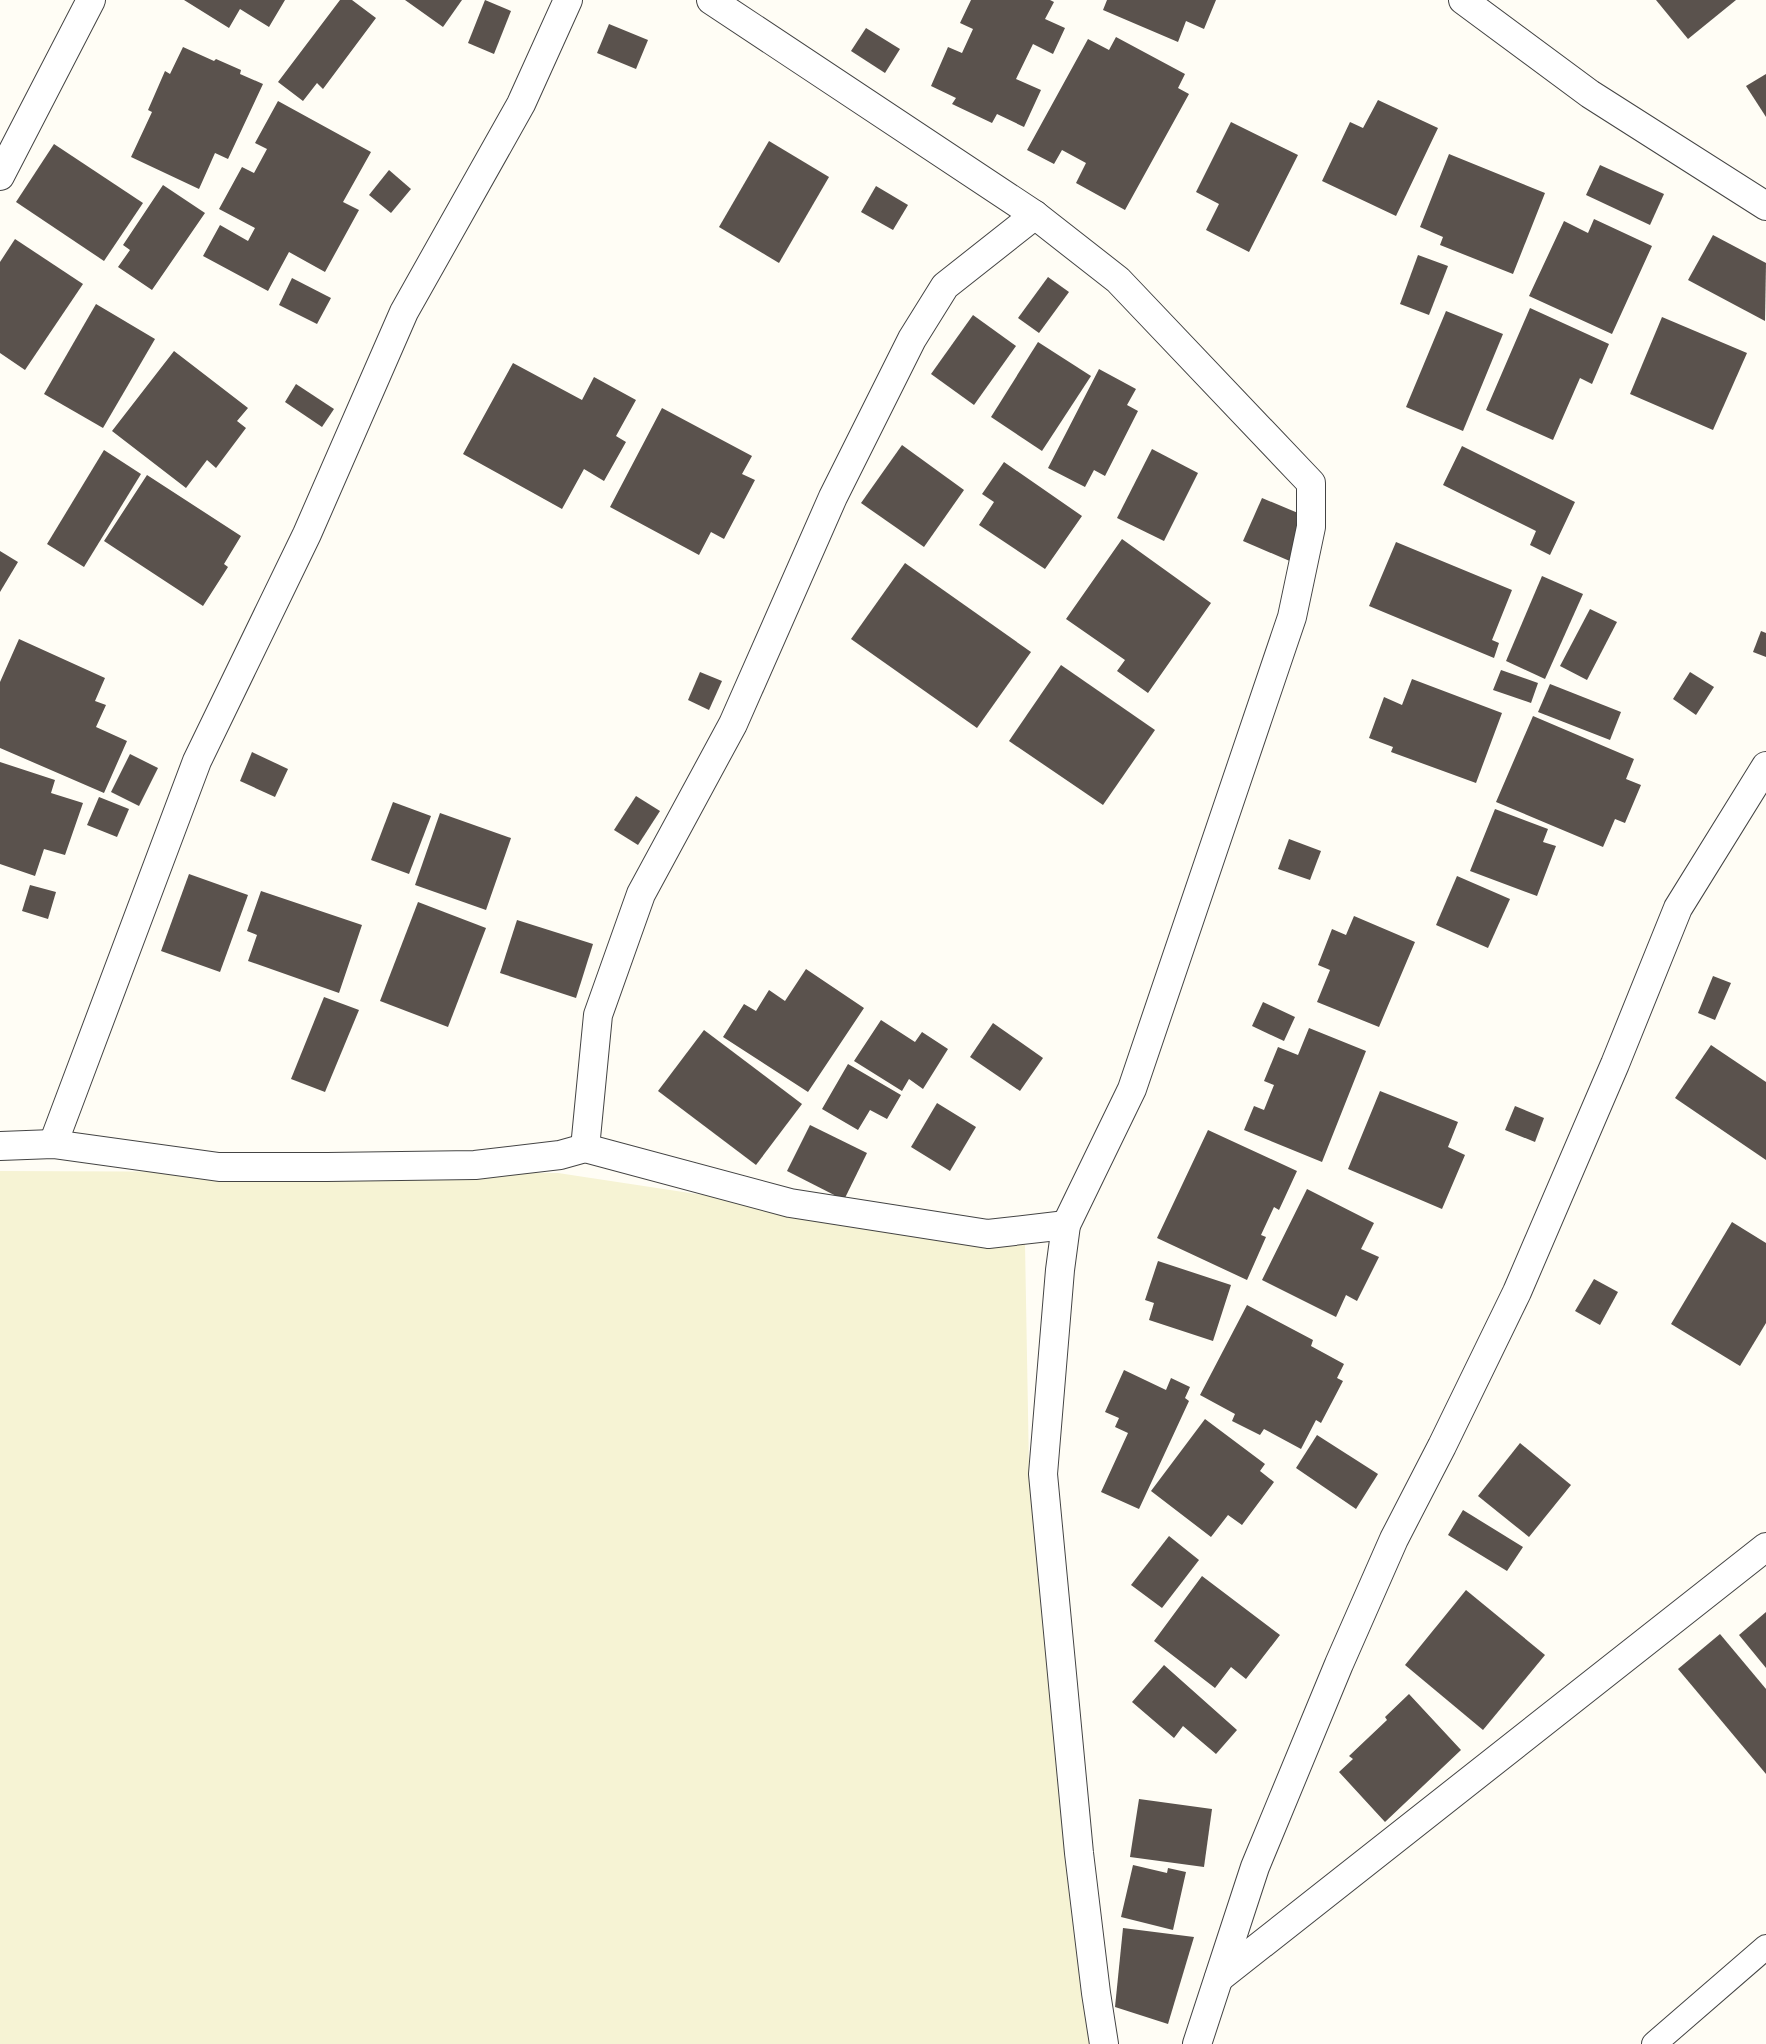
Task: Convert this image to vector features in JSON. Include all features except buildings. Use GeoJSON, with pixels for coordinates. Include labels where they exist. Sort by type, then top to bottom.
{"type":"FeatureCollection","features":[{"type":"Feature","properties":{"kind":"street"},"geometry":{"type":"LineString","coordinates":[[0,176],[91,0]]}},
{"type":"Feature","properties":{"kind":"street"},"geometry":{"type":"LineString","coordinates":[[53,1144],[197,761],[307,534],[404,312],[521,104],[568,0]]}},
{"type":"Feature","properties":{"kind":"street"},"geometry":{"type":"LineString","coordinates":[[711,0],[1035,215],[1118,280],[1311,483],[1311,527],[1292,617],[1132,1089],[1066,1225],[1060,1270],[1043,1474],[1079,1853],[1104,2044]]}},
{"type":"Feature","properties":{"kind":"street"},"geometry":{"type":"LineString","coordinates":[[1464,0],[1590,94],[1766,206]]}},
{"type":"Feature","properties":{"kind":"street"},"geometry":{"type":"LineString","coordinates":[[585,1148],[598,1015],[641,894],[733,724],[833,497],[912,339],[945,286],[1035,215]]}},
{"type":"Feature","properties":{"kind":"street"},"geometry":{"type":"LineString","coordinates":[[1198,2044],[1255,1867],[1339,1664],[1394,1539],[1446,1438],[1517,1292],[1615,1064],[1678,908],[1766,766]]}},
{"type":"Feature","properties":{"kind":"street"},"geometry":{"type":"LineString","coordinates":[[0,1146],[53,1144],[219,1167],[474,1165],[560,1155],[585,1148],[790,1203],[988,1234],[1066,1225]]}},
{"type":"Feature","properties":{"kind":"street"},"geometry":{"type":"LineString","coordinates":[[1219,1978],[1766,1547]]}},
{"type":"Feature","properties":{"kind":"lane"},"geometry":{"type":"LineString","coordinates":[[1654,2044],[1766,1947]]}},
{"type":"Feature","properties":{"kind":"shaded area"},"geometry":{"type":"Polygon","coordinates":[[[0,1171],[558,1173],[1025,1244],[1029,1468],[1069,1892],[1097,2044],[0,2044],[0,1171]]]}}]}
